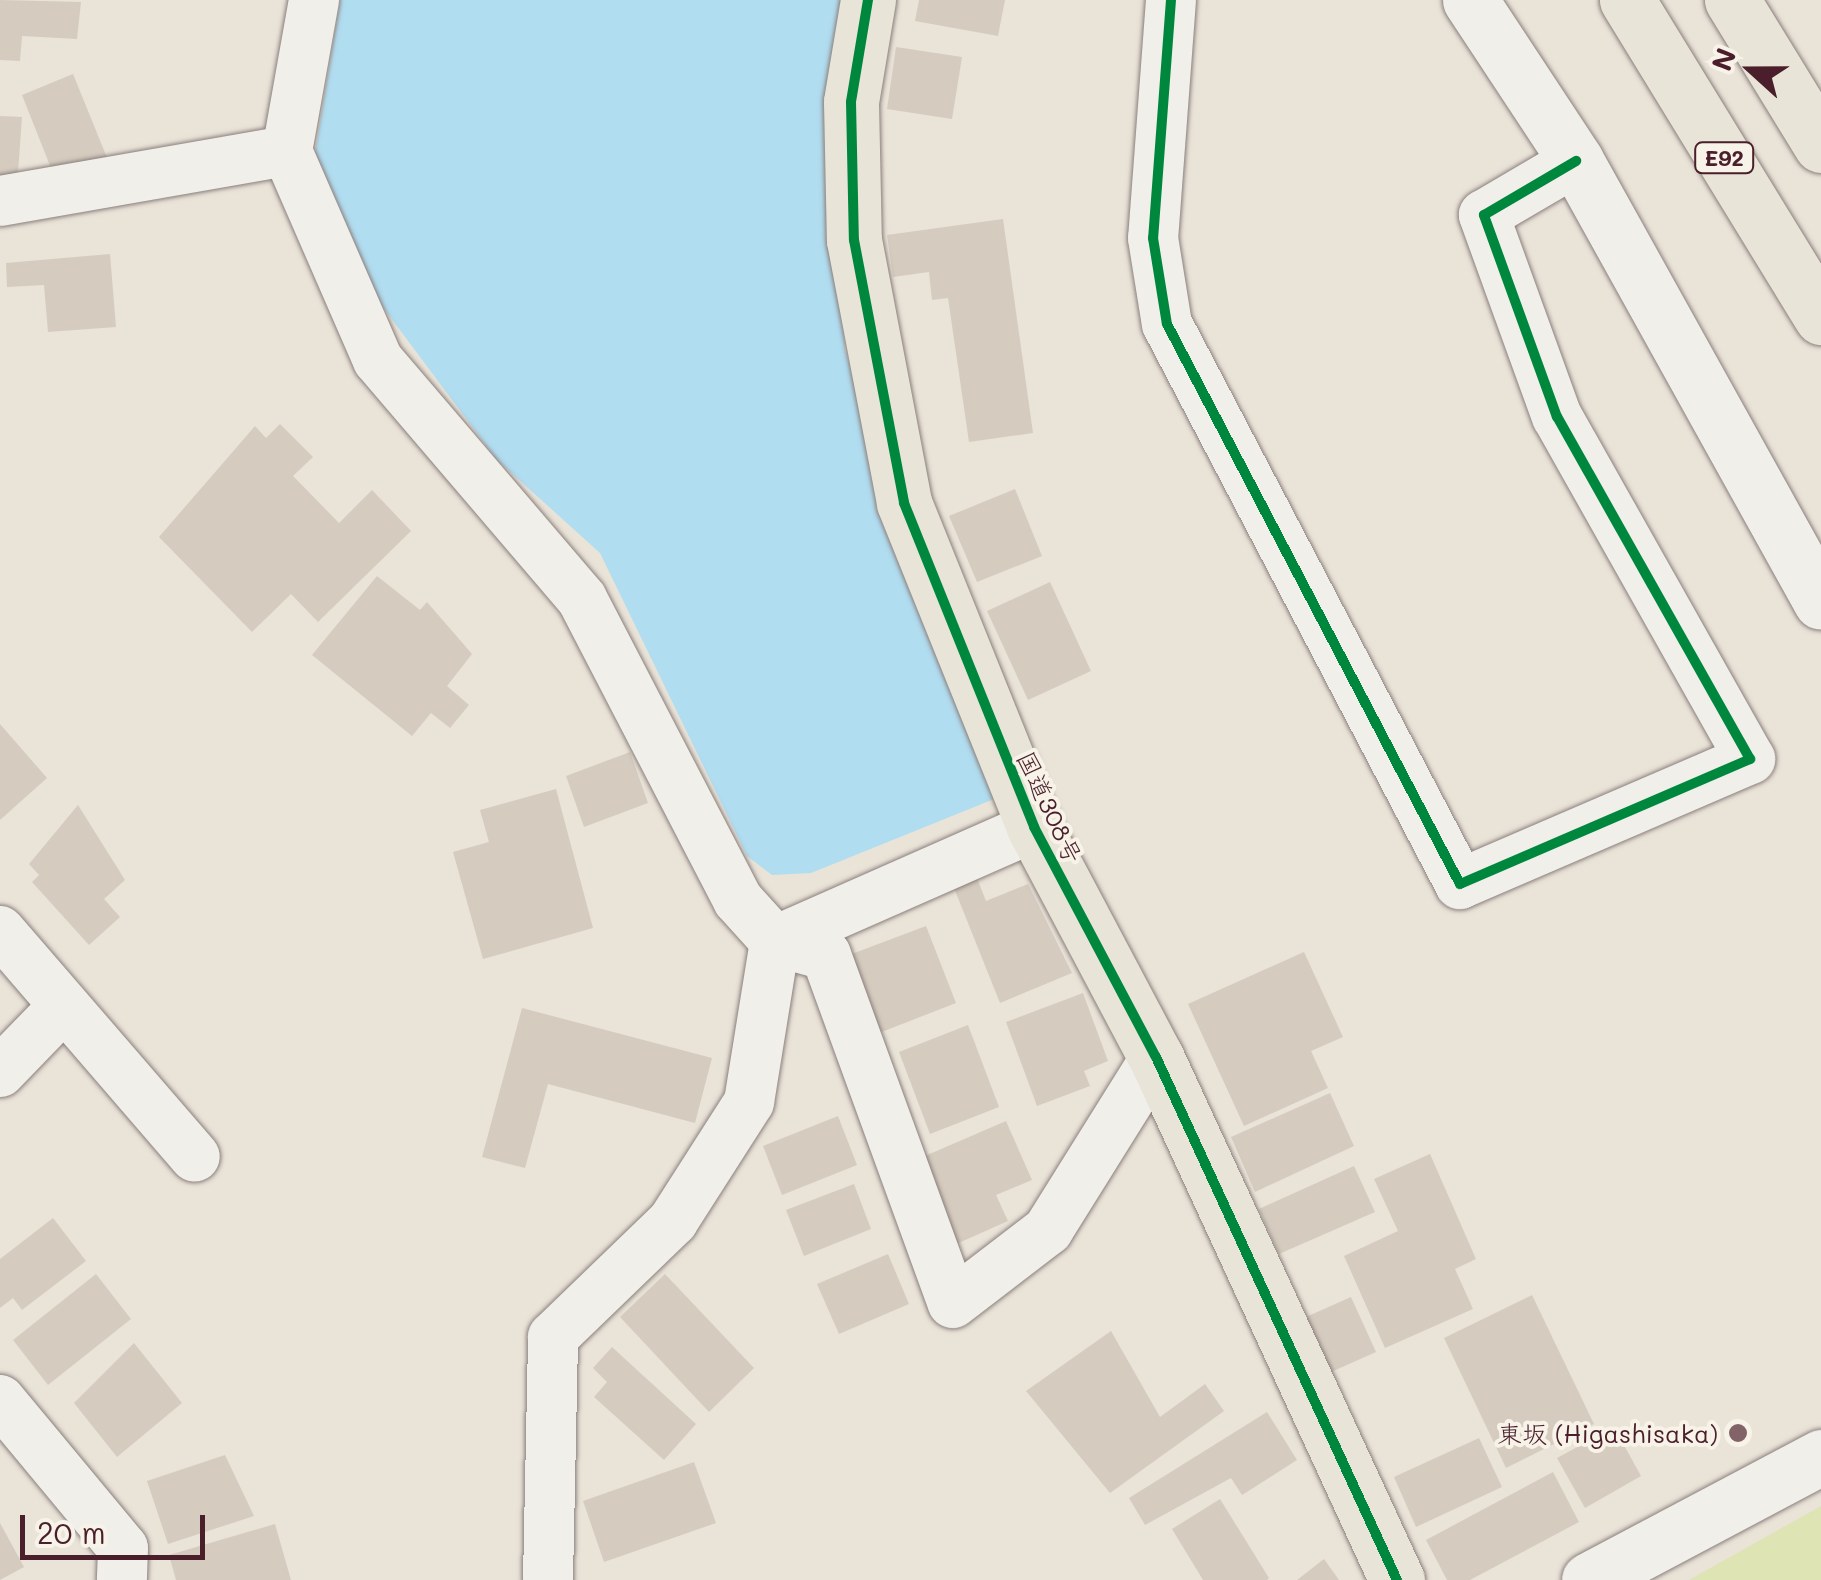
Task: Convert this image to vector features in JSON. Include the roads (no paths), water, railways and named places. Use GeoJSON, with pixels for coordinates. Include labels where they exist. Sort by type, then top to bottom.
{"type":"FeatureCollection","features":[{"type":"Feature","properties":{"kind":"highway","name":"国道308号"},"geometry":{"type":"LineString","coordinates":[[868,0],[851,102],[854,240],[904,503],[1034,827],[1156,1057],[1397,1580]]}},
{"type":"Feature","properties":{"kind":"highway","name":"E92"},"geometry":{"type":"LineString","coordinates":[[1627,0],[1821,316]]}},
{"type":"Feature","properties":{"kind":"highway"},"geometry":{"type":"LineString","coordinates":[[1732,0],[1821,145]]}},
{"type":"Feature","properties":{"kind":"street"},"geometry":{"type":"LineString","coordinates":[[314,0],[287,151],[378,360],[582,599],[738,900],[775,941],[826,955],[953,1304],[1048,1230],[1156,1057]]}},
{"type":"Feature","properties":{"kind":"street"},"geometry":{"type":"LineString","coordinates":[[1171,0],[1153,238],[1167,324],[1460,884],[1750,760],[1556,418],[1484,215],[1576,161]]}},
{"type":"Feature","properties":{"kind":"street"},"geometry":{"type":"LineString","coordinates":[[1470,0],[1576,161],[1821,602]]}},
{"type":"Feature","properties":{"kind":"street"},"geometry":{"type":"LineString","coordinates":[[0,202],[287,151]]}},
{"type":"Feature","properties":{"kind":"street"},"geometry":{"type":"LineString","coordinates":[[775,941],[1034,827]]}},
{"type":"Feature","properties":{"kind":"street"},"geometry":{"type":"LineString","coordinates":[[0,930],[62,1008],[196,1157]]}},
{"type":"Feature","properties":{"kind":"street"},"geometry":{"type":"LineString","coordinates":[[548,1580],[553,1337],[673,1221],[749,1102],[775,941]]}},
{"type":"Feature","properties":{"kind":"street"},"geometry":{"type":"LineString","coordinates":[[0,1072],[62,1008]]}},
{"type":"Feature","properties":{"kind":"street"},"geometry":{"type":"LineString","coordinates":[[0,1400],[123,1548],[122,1580]]}},
{"type":"Feature","properties":{"kind":"street"},"geometry":{"type":"LineString","coordinates":[[1589,1580],[1821,1456]]}},
{"type":"Feature","properties":{"kind":"water"},"geometry":{"type":"Polygon","coordinates":[[[340,0],[845,0],[833,90],[845,349],[920,590],[1004,795],[811,873],[772,875],[747,856],[600,553],[497,460],[355,270],[315,153],[340,0]]]}},
{"type":"Feature","properties":{"kind":"place","name":"東坂 (Higashisaka)"},"geometry":{"type":"Point","coordinates":[1738,1433]}}]}
